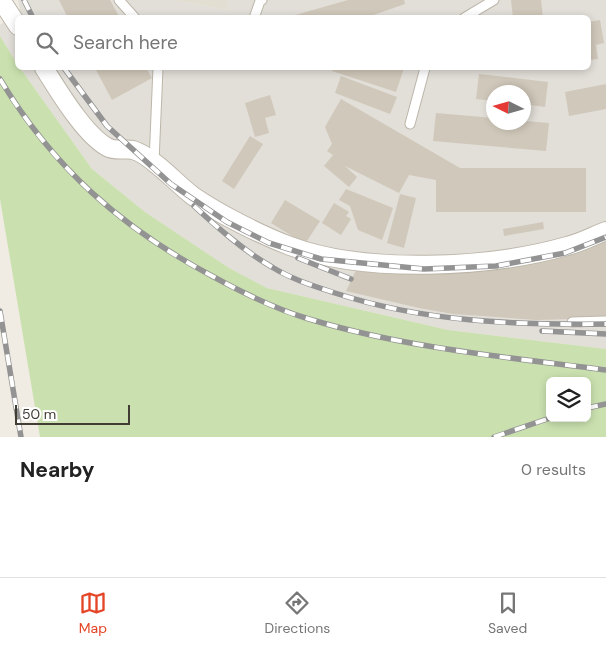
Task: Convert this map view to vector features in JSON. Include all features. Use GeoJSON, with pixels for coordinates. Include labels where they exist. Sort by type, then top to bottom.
{"type":"FeatureCollection","features":[{"type":"Feature","properties":{"kind":"street"},"geometry":{"type":"LineString","coordinates":[[2,0],[15,21]]}},
{"type":"Feature","properties":{"kind":"street"},"geometry":{"type":"LineString","coordinates":[[45,70],[63,99],[97,139],[117,151],[133,150],[154,163],[194,196],[249,227],[296,248],[338,258],[420,264],[487,260],[552,250],[606,231]]}},
{"type":"Feature","properties":{"kind":"lane"},"geometry":{"type":"LineString","coordinates":[[119,0],[132,15]]}},
{"type":"Feature","properties":{"kind":"lane"},"geometry":{"type":"LineString","coordinates":[[255,15],[262,0]]}},
{"type":"Feature","properties":{"kind":"lane"},"geometry":{"type":"LineString","coordinates":[[469,15],[494,0]]}},
{"type":"Feature","properties":{"kind":"lane"},"geometry":{"type":"LineString","coordinates":[[154,163],[158,70]]}},
{"type":"Feature","properties":{"kind":"lane"},"geometry":{"type":"LineString","coordinates":[[410,124],[424,70]]}},
{"type":"Feature","properties":{"kind":"lane"},"geometry":{"type":"LineString","coordinates":[[572,322],[606,321]]}},
{"type":"Feature","properties":{"kind":"shaded area"},"geometry":{"type":"Polygon","coordinates":[[[18,0],[174,0],[228,10],[227,0],[606,0],[606,349],[448,330],[267,288],[229,268],[145,212],[92,169],[21,70],[591,70],[591,15],[15,15],[15,61],[0,36],[0,25],[20,9],[18,0]]]}},
{"type":"Feature","properties":{"kind":"shaded area"},"geometry":{"type":"Polygon","coordinates":[[[174,0],[227,0],[228,10],[174,0]]]}},
{"type":"Feature","properties":{"kind":"green space"},"geometry":{"type":"Polygon","coordinates":[[[0,36],[15,61],[15,70],[21,70],[92,169],[145,212],[229,268],[267,288],[448,330],[606,349],[606,437],[40,437],[0,199],[0,36]]]}},
{"type":"Feature","properties":{"kind":"building"},"geometry":{"type":"Polygon","coordinates":[[[59,0],[110,0],[118,15],[66,15],[59,0]]]}},
{"type":"Feature","properties":{"kind":"building"},"geometry":{"type":"Polygon","coordinates":[[[348,0],[404,0],[405,4],[374,15],[296,15],[348,0]]]}},
{"type":"Feature","properties":{"kind":"building"},"geometry":{"type":"Polygon","coordinates":[[[511,0],[541,0],[543,15],[513,15],[511,0]]]}},
{"type":"Feature","properties":{"kind":"building"},"geometry":{"type":"Polygon","coordinates":[[[600,20],[604,43],[596,45],[598,59],[591,60],[591,22],[600,20]]]}},
{"type":"Feature","properties":{"kind":"building"},"geometry":{"type":"Polygon","coordinates":[[[96,70],[147,70],[152,78],[112,100],[96,70]]]}},
{"type":"Feature","properties":{"kind":"building"},"geometry":{"type":"Polygon","coordinates":[[[332,70],[403,70],[396,92],[332,70]]]}},
{"type":"Feature","properties":{"kind":"building"},"geometry":{"type":"Polygon","coordinates":[[[479,74],[548,82],[545,107],[531,105],[531,85],[486,85],[486,100],[476,99],[479,74]]]}},
{"type":"Feature","properties":{"kind":"building"},"geometry":{"type":"Polygon","coordinates":[[[341,76],[397,97],[390,114],[335,93],[341,76]]]}},
{"type":"Feature","properties":{"kind":"building"},"geometry":{"type":"Polygon","coordinates":[[[606,84],[606,109],[569,116],[565,92],[606,84]]]}},
{"type":"Feature","properties":{"kind":"building"},"geometry":{"type":"Polygon","coordinates":[[[270,95],[276,115],[265,118],[269,133],[255,137],[245,103],[270,95]]]}},
{"type":"Feature","properties":{"kind":"building"},"geometry":{"type":"Polygon","coordinates":[[[341,99],[460,168],[586,168],[586,212],[436,212],[436,180],[409,175],[399,193],[345,166],[335,157],[357,177],[349,187],[324,166],[333,155],[327,151],[332,144],[325,127],[341,99]]]}},
{"type":"Feature","properties":{"kind":"building"},"geometry":{"type":"Polygon","coordinates":[[[436,113],[486,117],[486,130],[531,130],[531,122],[549,123],[546,151],[433,141],[436,113]]]}},
{"type":"Feature","properties":{"kind":"building"},"geometry":{"type":"Polygon","coordinates":[[[250,136],[263,144],[234,189],[222,181],[250,136]]]}},
{"type":"Feature","properties":{"kind":"building"},"geometry":{"type":"Polygon","coordinates":[[[346,189],[393,208],[382,240],[358,230],[350,206],[339,200],[346,189]]]}},
{"type":"Feature","properties":{"kind":"building"},"geometry":{"type":"Polygon","coordinates":[[[400,194],[416,198],[404,248],[387,243],[400,194]]]}},
{"type":"Feature","properties":{"kind":"building"},"geometry":{"type":"Polygon","coordinates":[[[285,200],[320,221],[305,244],[271,223],[285,200]]]}},
{"type":"Feature","properties":{"kind":"building"},"geometry":{"type":"Polygon","coordinates":[[[334,203],[349,212],[346,216],[351,219],[341,235],[322,223],[334,203]]]}},
{"type":"Feature","properties":{"kind":"building"},"geometry":{"type":"Polygon","coordinates":[[[543,222],[544,229],[504,236],[503,229],[543,222]]]}},
{"type":"Feature","properties":{"kind":"building"},"geometry":{"type":"Polygon","coordinates":[[[606,241],[606,318],[537,320],[453,314],[346,291],[357,268],[421,273],[482,272],[577,253],[606,241]]]}},
{"type":"Feature","properties":{"kind":"railway"},"geometry":{"type":"LineString","coordinates":[[24,0],[32,15]]}},
{"type":"Feature","properties":{"kind":"railway"},"geometry":{"type":"LineString","coordinates":[[65,70],[107,126],[171,184],[227,222],[269,243],[321,259],[424,269],[496,266],[565,253],[606,237]]}},
{"type":"Feature","properties":{"kind":"railway"},"geometry":{"type":"LineString","coordinates":[[0,79],[43,141],[92,193],[148,237],[179,257],[247,294],[296,315],[382,337],[493,356],[606,370]]}},
{"type":"Feature","properties":{"kind":"railway"},"geometry":{"type":"LineString","coordinates":[[194,206],[241,246],[279,271],[311,285],[368,303],[436,316],[469,320],[537,324],[606,324]]}},
{"type":"Feature","properties":{"kind":"railway"},"geometry":{"type":"LineString","coordinates":[[298,258],[351,279]]}},
{"type":"Feature","properties":{"kind":"railway"},"geometry":{"type":"LineString","coordinates":[[0,311],[21,437]]}},
{"type":"Feature","properties":{"kind":"railway"},"geometry":{"type":"LineString","coordinates":[[542,331],[606,334]]}},
{"type":"Feature","properties":{"kind":"railway"},"geometry":{"type":"LineString","coordinates":[[591,407],[606,404]]}},
{"type":"Feature","properties":{"kind":"railway"},"geometry":{"type":"LineString","coordinates":[[494,437],[546,419]]}}]}
